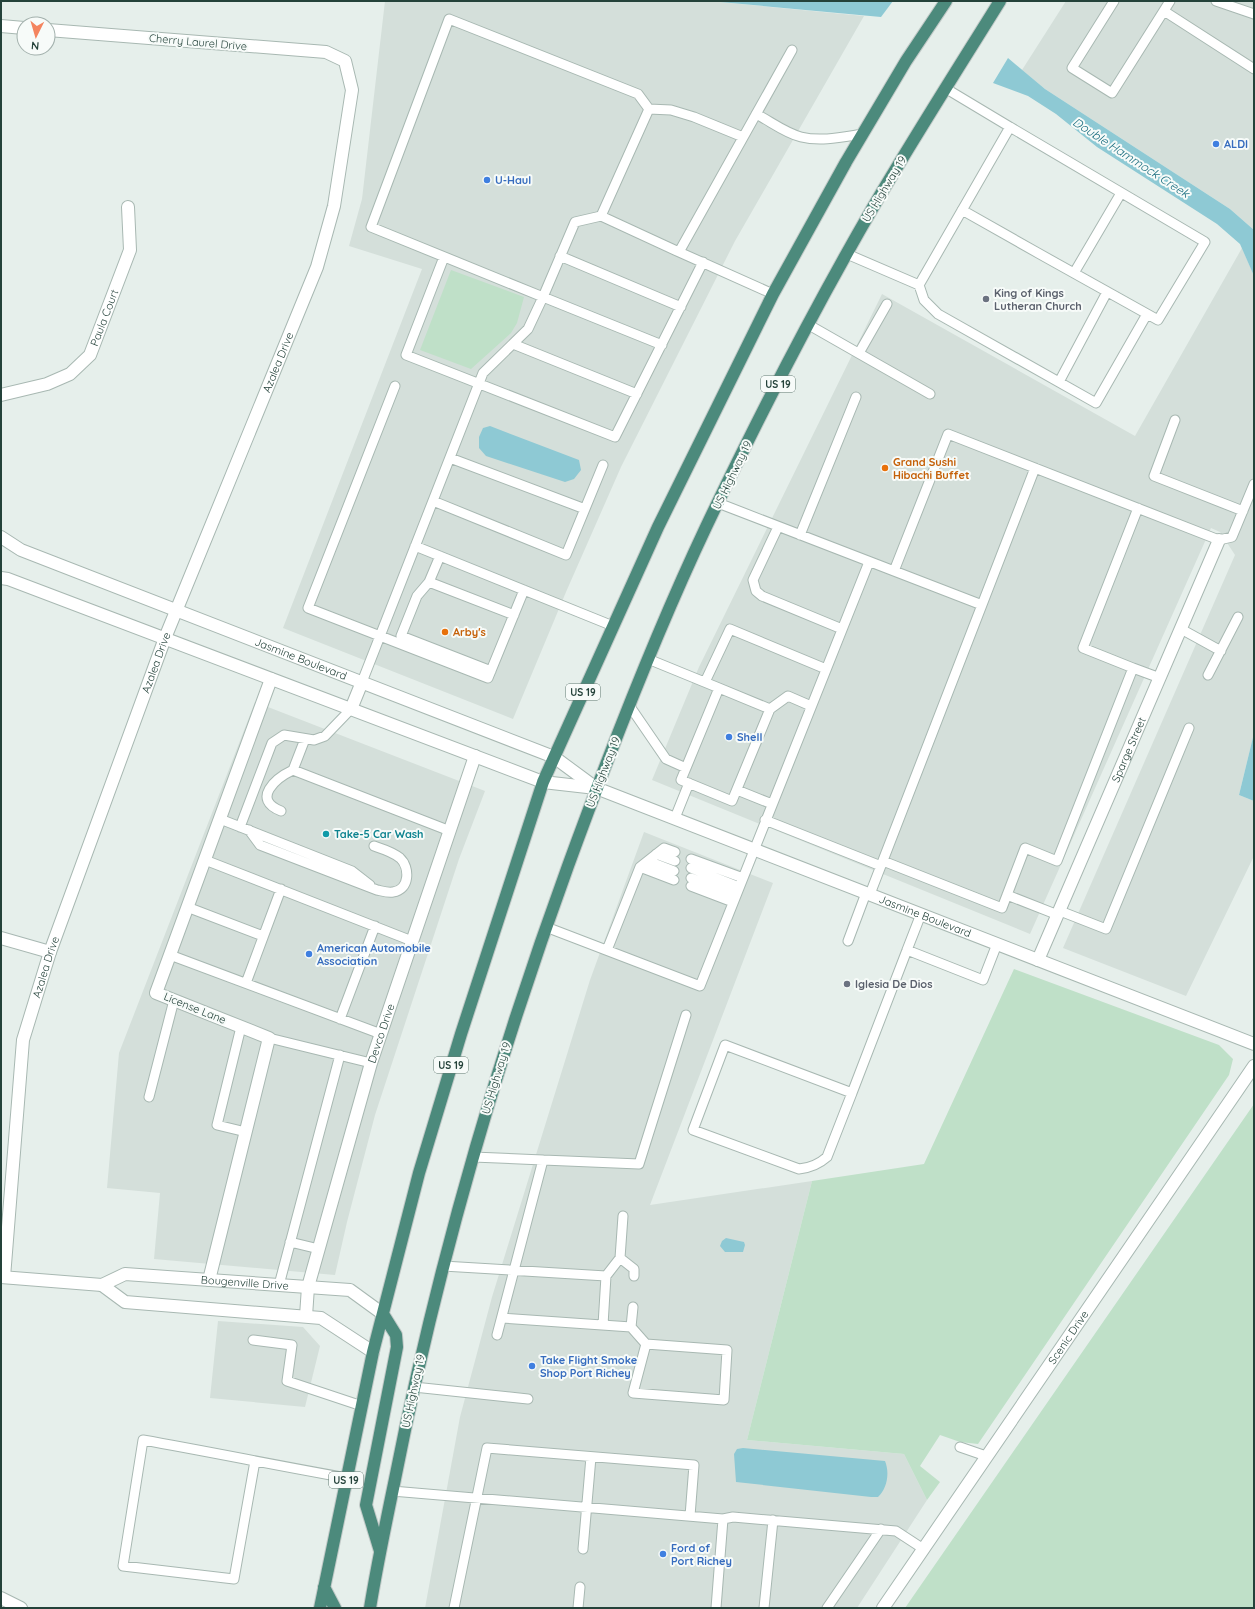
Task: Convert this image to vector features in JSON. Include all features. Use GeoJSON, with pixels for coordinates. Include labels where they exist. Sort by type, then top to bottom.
{"type":"FeatureCollection","features":[{"type":"Feature","properties":{"kind":"highway","name":"US 19"},"geometry":{"type":"LineString","coordinates":[[320,1608],[372,1352],[419,1173],[463,1027],[543,782],[612,626],[664,514],[773,294],[906,61],[946,1]]}},
{"type":"Feature","properties":{"kind":"highway","name":"US Highway 19"},"geometry":{"type":"LineString","coordinates":[[370,1608],[392,1491],[414,1387],[473,1157],[502,1057],[546,927],[596,788],[648,659],[718,504],[809,325],[847,254],[945,88],[1000,1]]}},
{"type":"Feature","properties":{"kind":"highway"},"geometry":{"type":"LineString","coordinates":[[380,1553],[366,1505],[397,1347],[396,1336],[383,1314]]}},
{"type":"Feature","properties":{"kind":"highway"},"geometry":{"type":"LineString","coordinates":[[324,1587],[335,1608]]}},
{"type":"Feature","properties":{"kind":"street"},"geometry":{"type":"LineString","coordinates":[[1,26],[16,27]]}},
{"type":"Feature","properties":{"kind":"street","name":"Cherry Laurel Drive"},"geometry":{"type":"LineString","coordinates":[[56,31],[326,52],[345,61]]}},
{"type":"Feature","properties":{"kind":"street","name":"Azalea Drive"},"geometry":{"type":"LineString","coordinates":[[3,1277],[23,1040],[50,952],[165,638],[317,267],[334,206],[352,90],[345,61]]}},
{"type":"Feature","properties":{"kind":"street","name":"Paula Court"},"geometry":{"type":"LineString","coordinates":[[1,395],[47,384],[70,374],[90,355],[130,250],[128,207]]}},
{"type":"Feature","properties":{"kind":"street","name":"Jasmine Boulevard"},"geometry":{"type":"LineString","coordinates":[[1,537],[22,550],[554,757],[596,788]]}},
{"type":"Feature","properties":{"kind":"street","name":"Sparge Street"},"geometry":{"type":"LineString","coordinates":[[1038,960],[1220,540]]}},
{"type":"Feature","properties":{"kind":"street","name":"Jasmine Boulevard"},"geometry":{"type":"LineString","coordinates":[[1,578],[8,579],[165,638],[543,782],[596,788],[1254,1044]]}},
{"type":"Feature","properties":{"kind":"street","name":"License Lane"},"geometry":{"type":"LineString","coordinates":[[269,1038],[156,993],[271,679]]}},
{"type":"Feature","properties":{"kind":"street"},"geometry":{"type":"LineString","coordinates":[[351,709],[362,682]]}},
{"type":"Feature","properties":{"kind":"street","name":"Devco Drive"},"geometry":{"type":"LineString","coordinates":[[306,1316],[308,1287],[371,1063],[475,756]]}},
{"type":"Feature","properties":{"kind":"street"},"geometry":{"type":"LineString","coordinates":[[1,938],[50,952]]}},
{"type":"Feature","properties":{"kind":"street"},"geometry":{"type":"LineString","coordinates":[[209,1280],[269,1038]]}},
{"type":"Feature","properties":{"kind":"street","name":"Scenic Drive"},"geometry":{"type":"LineString","coordinates":[[883,1608],[922,1548],[1254,1066]]}},
{"type":"Feature","properties":{"kind":"street","name":"Bougenville Drive"},"geometry":{"type":"LineString","coordinates":[[102,1285],[125,1274],[350,1290],[383,1314]]}},
{"type":"Feature","properties":{"kind":"street"},"geometry":{"type":"LineString","coordinates":[[3,1277],[102,1285],[125,1302],[321,1318],[372,1352]]}},
{"type":"Feature","properties":{"kind":"street"},"geometry":{"type":"LineString","coordinates":[[1,1598],[21,1608]]}},
{"type":"Feature","properties":{"kind":"lane"},"geometry":{"type":"LineString","coordinates":[[1114,1],[1072,68],[1112,93],[1170,1]]}},
{"type":"Feature","properties":{"kind":"lane"},"geometry":{"type":"LineString","coordinates":[[1216,1],[1254,14]]}},
{"type":"Feature","properties":{"kind":"lane"},"geometry":{"type":"LineString","coordinates":[[1164,11],[1254,69]]}},
{"type":"Feature","properties":{"kind":"lane"},"geometry":{"type":"LineString","coordinates":[[649,109],[638,94],[449,20],[371,227],[662,345]]}},
{"type":"Feature","properties":{"kind":"lane"},"geometry":{"type":"LineString","coordinates":[[679,252],[792,50]]}},
{"type":"Feature","properties":{"kind":"lane"},"geometry":{"type":"LineString","coordinates":[[945,88],[1205,242],[1158,320],[962,210]]}},
{"type":"Feature","properties":{"kind":"lane"},"geometry":{"type":"LineString","coordinates":[[649,109],[671,110],[688,115],[744,137]]}},
{"type":"Feature","properties":{"kind":"lane"},"geometry":{"type":"LineString","coordinates":[[601,216],[649,109]]}},
{"type":"Feature","properties":{"kind":"lane"},"geometry":{"type":"LineString","coordinates":[[756,114],[795,135],[807,138],[828,138],[863,134]]}},
{"type":"Feature","properties":{"kind":"lane"},"geometry":{"type":"LineString","coordinates":[[1010,127],[919,285],[924,300],[938,314],[1096,403],[1147,314]]}},
{"type":"Feature","properties":{"kind":"lane"},"geometry":{"type":"LineString","coordinates":[[1074,273],[1121,193]]}},
{"type":"Feature","properties":{"kind":"lane"},"geometry":{"type":"LineString","coordinates":[[362,682],[483,373],[528,329],[575,222],[601,216],[773,294]]}},
{"type":"Feature","properties":{"kind":"lane"},"geometry":{"type":"LineString","coordinates":[[847,254],[919,285]]}},
{"type":"Feature","properties":{"kind":"lane"},"geometry":{"type":"LineString","coordinates":[[560,256],[681,306]]}},
{"type":"Feature","properties":{"kind":"lane"},"geometry":{"type":"LineString","coordinates":[[444,257],[406,355],[615,437],[703,262]]}},
{"type":"Feature","properties":{"kind":"lane"},"geometry":{"type":"LineString","coordinates":[[1059,382],[1107,292]]}},
{"type":"Feature","properties":{"kind":"lane"},"geometry":{"type":"LineString","coordinates":[[859,353],[887,304]]}},
{"type":"Feature","properties":{"kind":"lane"},"geometry":{"type":"LineString","coordinates":[[809,325],[930,394]]}},
{"type":"Feature","properties":{"kind":"lane"},"geometry":{"type":"LineString","coordinates":[[512,344],[637,394]]}},
{"type":"Feature","properties":{"kind":"lane"},"geometry":{"type":"LineString","coordinates":[[395,386],[308,608],[488,678],[524,590]]}},
{"type":"Feature","properties":{"kind":"lane"},"geometry":{"type":"LineString","coordinates":[[800,535],[856,397]]}},
{"type":"Feature","properties":{"kind":"lane"},"geometry":{"type":"LineString","coordinates":[[1176,420],[1154,476],[1243,511]]}},
{"type":"Feature","properties":{"kind":"lane"},"geometry":{"type":"LineString","coordinates":[[894,571],[948,434],[1220,540],[1232,537],[1254,484]]}},
{"type":"Feature","properties":{"kind":"lane"},"geometry":{"type":"LineString","coordinates":[[450,458],[585,509]]}},
{"type":"Feature","properties":{"kind":"lane"},"geometry":{"type":"LineString","coordinates":[[433,500],[566,555],[603,466]]}},
{"type":"Feature","properties":{"kind":"lane"},"geometry":{"type":"LineString","coordinates":[[848,942],[868,893],[882,864],[1035,468]]}},
{"type":"Feature","properties":{"kind":"lane"},"geometry":{"type":"LineString","coordinates":[[718,504],[982,605]]}},
{"type":"Feature","properties":{"kind":"lane"},"geometry":{"type":"LineString","coordinates":[[1138,508],[1083,648],[1160,678]]}},
{"type":"Feature","properties":{"kind":"lane"},"geometry":{"type":"LineString","coordinates":[[778,527],[753,580],[756,591],[762,596],[842,629]]}},
{"type":"Feature","properties":{"kind":"lane"},"geometry":{"type":"LineString","coordinates":[[415,546],[612,626]]}},
{"type":"Feature","properties":{"kind":"lane"},"geometry":{"type":"LineString","coordinates":[[440,556],[429,582],[417,596],[401,636],[491,671]]}},
{"type":"Feature","properties":{"kind":"lane"},"geometry":{"type":"LineString","coordinates":[[546,927],[700,986],[869,562]]}},
{"type":"Feature","properties":{"kind":"lane"},"geometry":{"type":"LineString","coordinates":[[429,582],[514,615]]}},
{"type":"Feature","properties":{"kind":"lane"},"geometry":{"type":"LineString","coordinates":[[1208,675],[1238,617]]}},
{"type":"Feature","properties":{"kind":"lane"},"geometry":{"type":"LineString","coordinates":[[705,682],[730,629],[826,669]]}},
{"type":"Feature","properties":{"kind":"lane"},"geometry":{"type":"LineString","coordinates":[[1181,629],[1221,651]]}},
{"type":"Feature","properties":{"kind":"lane"},"geometry":{"type":"LineString","coordinates":[[648,659],[770,709]]}},
{"type":"Feature","properties":{"kind":"lane"},"geometry":{"type":"LineString","coordinates":[[765,820],[1002,908],[1025,848],[1057,861],[1133,668]]}},
{"type":"Feature","properties":{"kind":"lane"},"geometry":{"type":"LineString","coordinates":[[719,688],[681,780],[732,801],[770,709],[788,696],[811,706]]}},
{"type":"Feature","properties":{"kind":"lane"},"geometry":{"type":"LineString","coordinates":[[629,705],[666,759],[686,768]]}},
{"type":"Feature","properties":{"kind":"lane"},"geometry":{"type":"LineString","coordinates":[[240,827],[272,743],[284,735],[305,740],[314,740],[325,736],[351,709]]}},
{"type":"Feature","properties":{"kind":"lane"},"geometry":{"type":"LineString","coordinates":[[1007,895],[1106,929],[1189,728]]}},
{"type":"Feature","properties":{"kind":"lane"},"geometry":{"type":"LineString","coordinates":[[281,811],[273,808],[268,801],[268,793],[272,785],[280,776],[293,770],[305,740]]}},
{"type":"Feature","properties":{"kind":"lane"},"geometry":{"type":"LineString","coordinates":[[293,770],[450,831]]}},
{"type":"Feature","properties":{"kind":"lane"},"geometry":{"type":"LineString","coordinates":[[675,818],[689,783]]}},
{"type":"Feature","properties":{"kind":"lane"},"geometry":{"type":"LineString","coordinates":[[736,790],[772,804]]}},
{"type":"Feature","properties":{"kind":"lane"},"geometry":{"type":"LineString","coordinates":[[220,819],[352,871],[377,890],[394,892],[401,888],[406,882],[406,865],[401,858],[394,853],[374,846]]}},
{"type":"Feature","properties":{"kind":"lane"},"geometry":{"type":"LineString","coordinates":[[607,950],[640,867],[664,848],[675,857]]}},
{"type":"Feature","properties":{"kind":"lane"},"geometry":{"type":"LineString","coordinates":[[691,858],[738,890]]}},
{"type":"Feature","properties":{"kind":"lane"},"geometry":{"type":"LineString","coordinates":[[205,860],[412,941]]}},
{"type":"Feature","properties":{"kind":"lane"},"geometry":{"type":"LineString","coordinates":[[640,867],[674,876],[648,861]]}},
{"type":"Feature","properties":{"kind":"lane"},"geometry":{"type":"LineString","coordinates":[[738,890],[691,877],[738,890]]}},
{"type":"Feature","properties":{"kind":"lane"},"geometry":{"type":"LineString","coordinates":[[246,983],[281,889]]}},
{"type":"Feature","properties":{"kind":"lane"},"geometry":{"type":"LineString","coordinates":[[187,907],[263,936]]}},
{"type":"Feature","properties":{"kind":"lane"},"geometry":{"type":"LineString","coordinates":[[852,1093],[725,1045],[693,1130],[799,1169],[809,1168],[820,1163],[827,1157],[852,1093],[921,914]]}},
{"type":"Feature","properties":{"kind":"lane"},"geometry":{"type":"LineString","coordinates":[[340,1019],[374,926]]}},
{"type":"Feature","properties":{"kind":"lane"},"geometry":{"type":"LineString","coordinates":[[907,950],[983,980],[997,944]]}},
{"type":"Feature","properties":{"kind":"lane"},"geometry":{"type":"LineString","coordinates":[[170,955],[381,1034]]}},
{"type":"Feature","properties":{"kind":"lane"},"geometry":{"type":"LineString","coordinates":[[149,1096],[174,1000]]}},
{"type":"Feature","properties":{"kind":"lane"},"geometry":{"type":"LineString","coordinates":[[473,1157],[639,1164],[686,1015]]}},
{"type":"Feature","properties":{"kind":"lane"},"geometry":{"type":"LineString","coordinates":[[241,1027],[217,1125],[246,1132]]}},
{"type":"Feature","properties":{"kind":"lane"},"geometry":{"type":"LineString","coordinates":[[269,1038],[371,1063]]}},
{"type":"Feature","properties":{"kind":"lane"},"geometry":{"type":"LineString","coordinates":[[279,1285],[340,1056]]}},
{"type":"Feature","properties":{"kind":"lane"},"geometry":{"type":"LineString","coordinates":[[497,1335],[543,1160]]}},
{"type":"Feature","properties":{"kind":"lane"},"geometry":{"type":"LineString","coordinates":[[603,1325],[606,1276],[620,1258],[623,1216]]}},
{"type":"Feature","properties":{"kind":"lane"},"geometry":{"type":"LineString","coordinates":[[290,1242],[319,1249]]}},
{"type":"Feature","properties":{"kind":"lane"},"geometry":{"type":"LineString","coordinates":[[620,1258],[634,1269],[634,1276]]}},
{"type":"Feature","properties":{"kind":"lane"},"geometry":{"type":"LineString","coordinates":[[444,1266],[606,1276]]}},
{"type":"Feature","properties":{"kind":"lane"},"geometry":{"type":"LineString","coordinates":[[631,1327],[633,1306]]}},
{"type":"Feature","properties":{"kind":"lane"},"geometry":{"type":"LineString","coordinates":[[502,1318],[631,1327],[646,1344],[727,1350],[724,1400],[633,1393],[646,1344]]}},
{"type":"Feature","properties":{"kind":"lane"},"geometry":{"type":"LineString","coordinates":[[253,1340],[292,1345],[287,1381],[362,1406]]}},
{"type":"Feature","properties":{"kind":"lane"},"geometry":{"type":"LineString","coordinates":[[414,1387],[528,1399]]}},
{"type":"Feature","properties":{"kind":"lane"},"geometry":{"type":"LineString","coordinates":[[255,1461],[234,1579],[123,1566],[144,1440],[347,1478]]}},
{"type":"Feature","properties":{"kind":"lane"},"geometry":{"type":"LineString","coordinates":[[960,1447],[986,1456]]}},
{"type":"Feature","properties":{"kind":"lane"},"geometry":{"type":"LineString","coordinates":[[454,1608],[487,1448],[694,1466],[690,1516]]}},
{"type":"Feature","properties":{"kind":"lane"},"geometry":{"type":"LineString","coordinates":[[583,1549],[591,1457]]}},
{"type":"Feature","properties":{"kind":"lane"},"geometry":{"type":"LineString","coordinates":[[392,1491],[690,1516],[723,1518],[733,1517],[882,1529],[896,1531],[922,1548]]}},
{"type":"Feature","properties":{"kind":"lane"},"geometry":{"type":"LineString","coordinates":[[716,1608],[723,1518]]}},
{"type":"Feature","properties":{"kind":"lane"},"geometry":{"type":"LineString","coordinates":[[764,1608],[772,1520]]}},
{"type":"Feature","properties":{"kind":"lane"},"geometry":{"type":"LineString","coordinates":[[827,1608],[882,1529]]}},
{"type":"Feature","properties":{"kind":"lane"},"geometry":{"type":"LineString","coordinates":[[578,1608],[580,1587]]}},
{"type":"Feature","properties":{"kind":"shaded area"},"geometry":{"type":"Polygon","coordinates":[[[385,1],[709,1],[864,16],[735,241],[621,467],[566,592],[513,719],[283,628],[422,269],[349,246],[362,199],[385,1]]]}},
{"type":"Feature","properties":{"kind":"shaded area"},"geometry":{"type":"Polygon","coordinates":[[[1066,1],[1254,1],[1254,230],[1230,209],[1045,89],[1022,70],[1066,1]]]}},
{"type":"Feature","properties":{"kind":"shaded area"},"geometry":{"type":"Polygon","coordinates":[[[1242,248],[1254,276],[1254,733],[1239,795],[1254,801],[1254,856],[1186,996],[1063,948],[1235,555],[1220,532],[1211,528],[1030,934],[652,780],[699,667],[882,294],[1135,436],[1242,248]]]}},
{"type":"Feature","properties":{"kind":"shaded area"},"geometry":{"type":"Polygon","coordinates":[[[255,702],[485,791],[459,859],[375,1115],[347,1222],[335,1275],[154,1259],[160,1193],[107,1188],[119,1053],[255,702]]]}},
{"type":"Feature","properties":{"kind":"shaded area"},"geometry":{"type":"Polygon","coordinates":[[[644,832],[773,883],[650,1205],[812,1181],[747,1440],[904,1454],[927,1500],[857,1608],[425,1608],[460,1417],[492,1297],[590,980],[644,832]]]}},
{"type":"Feature","properties":{"kind":"shaded area"},"geometry":{"type":"Polygon","coordinates":[[[218,1321],[303,1327],[320,1346],[305,1407],[210,1398],[218,1321]]]}},
{"type":"Feature","properties":{"kind":"green space"},"geometry":{"type":"Polygon","coordinates":[[[451,270],[524,297],[517,323],[511,333],[471,369],[420,350],[451,270]]]}},
{"type":"Feature","properties":{"kind":"green space"},"geometry":{"type":"Polygon","coordinates":[[[1014,969],[1219,1045],[1233,1059],[1229,1075],[978,1444],[960,1442],[940,1435],[920,1466],[940,1482],[927,1500],[904,1454],[747,1440],[812,1181],[924,1164],[1014,969]]]}},
{"type":"Feature","properties":{"kind":"green space"},"geometry":{"type":"Polygon","coordinates":[[[1254,1104],[1254,1608],[905,1608],[1254,1104]]]}},
{"type":"Feature","properties":{"kind":"water"},"geometry":{"type":"Polygon","coordinates":[[[709,1],[893,1],[881,17],[709,1]]]}},
{"type":"Feature","properties":{"kind":"water","name":"Double Hammock Creek"},"geometry":{"type":"Polygon","coordinates":[[[1008,58],[1045,89],[1230,209],[1254,230],[1254,276],[1240,244],[1217,224],[1097,147],[1056,114],[1028,96],[993,83],[1008,58]]]}},
{"type":"Feature","properties":{"kind":"water"},"geometry":{"type":"Polygon","coordinates":[[[490,426],[579,460],[581,470],[574,479],[565,482],[486,456],[479,448],[479,437],[483,428],[490,426]]]}},
{"type":"Feature","properties":{"kind":"water"},"geometry":{"type":"Polygon","coordinates":[[[1254,733],[1254,801],[1239,795],[1254,733]]]}},
{"type":"Feature","properties":{"kind":"water"},"geometry":{"type":"Polygon","coordinates":[[[726,1238],[744,1242],[745,1245],[743,1252],[725,1252],[720,1246],[722,1241],[726,1238]]]}},
{"type":"Feature","properties":{"kind":"water"},"geometry":{"type":"Polygon","coordinates":[[[743,1448],[885,1461],[887,1466],[887,1480],[884,1490],[878,1497],[736,1482],[734,1454],[737,1449],[743,1448]]]}},
{"type":"Feature","properties":{"kind":"place","name":"ALDI"},"geometry":{"type":"Point","coordinates":[1216,144]}},
{"type":"Feature","properties":{"kind":"place","name":"U-Haul"},"geometry":{"type":"Point","coordinates":[487,180]}},
{"type":"Feature","properties":{"kind":"place","name":"King of Kings Lutheran Church"},"geometry":{"type":"Point","coordinates":[986,299]}},
{"type":"Feature","properties":{"kind":"place","name":"Grand Sushi Hibachi Buffet"},"geometry":{"type":"Point","coordinates":[885,468]}},
{"type":"Feature","properties":{"kind":"place","name":"Arby's"},"geometry":{"type":"Point","coordinates":[445,632]}},
{"type":"Feature","properties":{"kind":"place","name":"Shell"},"geometry":{"type":"Point","coordinates":[729,737]}},
{"type":"Feature","properties":{"kind":"place","name":"Take-5 Car Wash"},"geometry":{"type":"Point","coordinates":[326,834]}},
{"type":"Feature","properties":{"kind":"place","name":"American Automobile Association"},"geometry":{"type":"Point","coordinates":[309,954]}},
{"type":"Feature","properties":{"kind":"place","name":"Iglesia De Dios"},"geometry":{"type":"Point","coordinates":[847,984]}},
{"type":"Feature","properties":{"kind":"place","name":"Take Flight Smoke Shop Port Richey"},"geometry":{"type":"Point","coordinates":[532,1366]}},
{"type":"Feature","properties":{"kind":"place","name":"Ford of Port Richey"},"geometry":{"type":"Point","coordinates":[663,1554]}}]}
